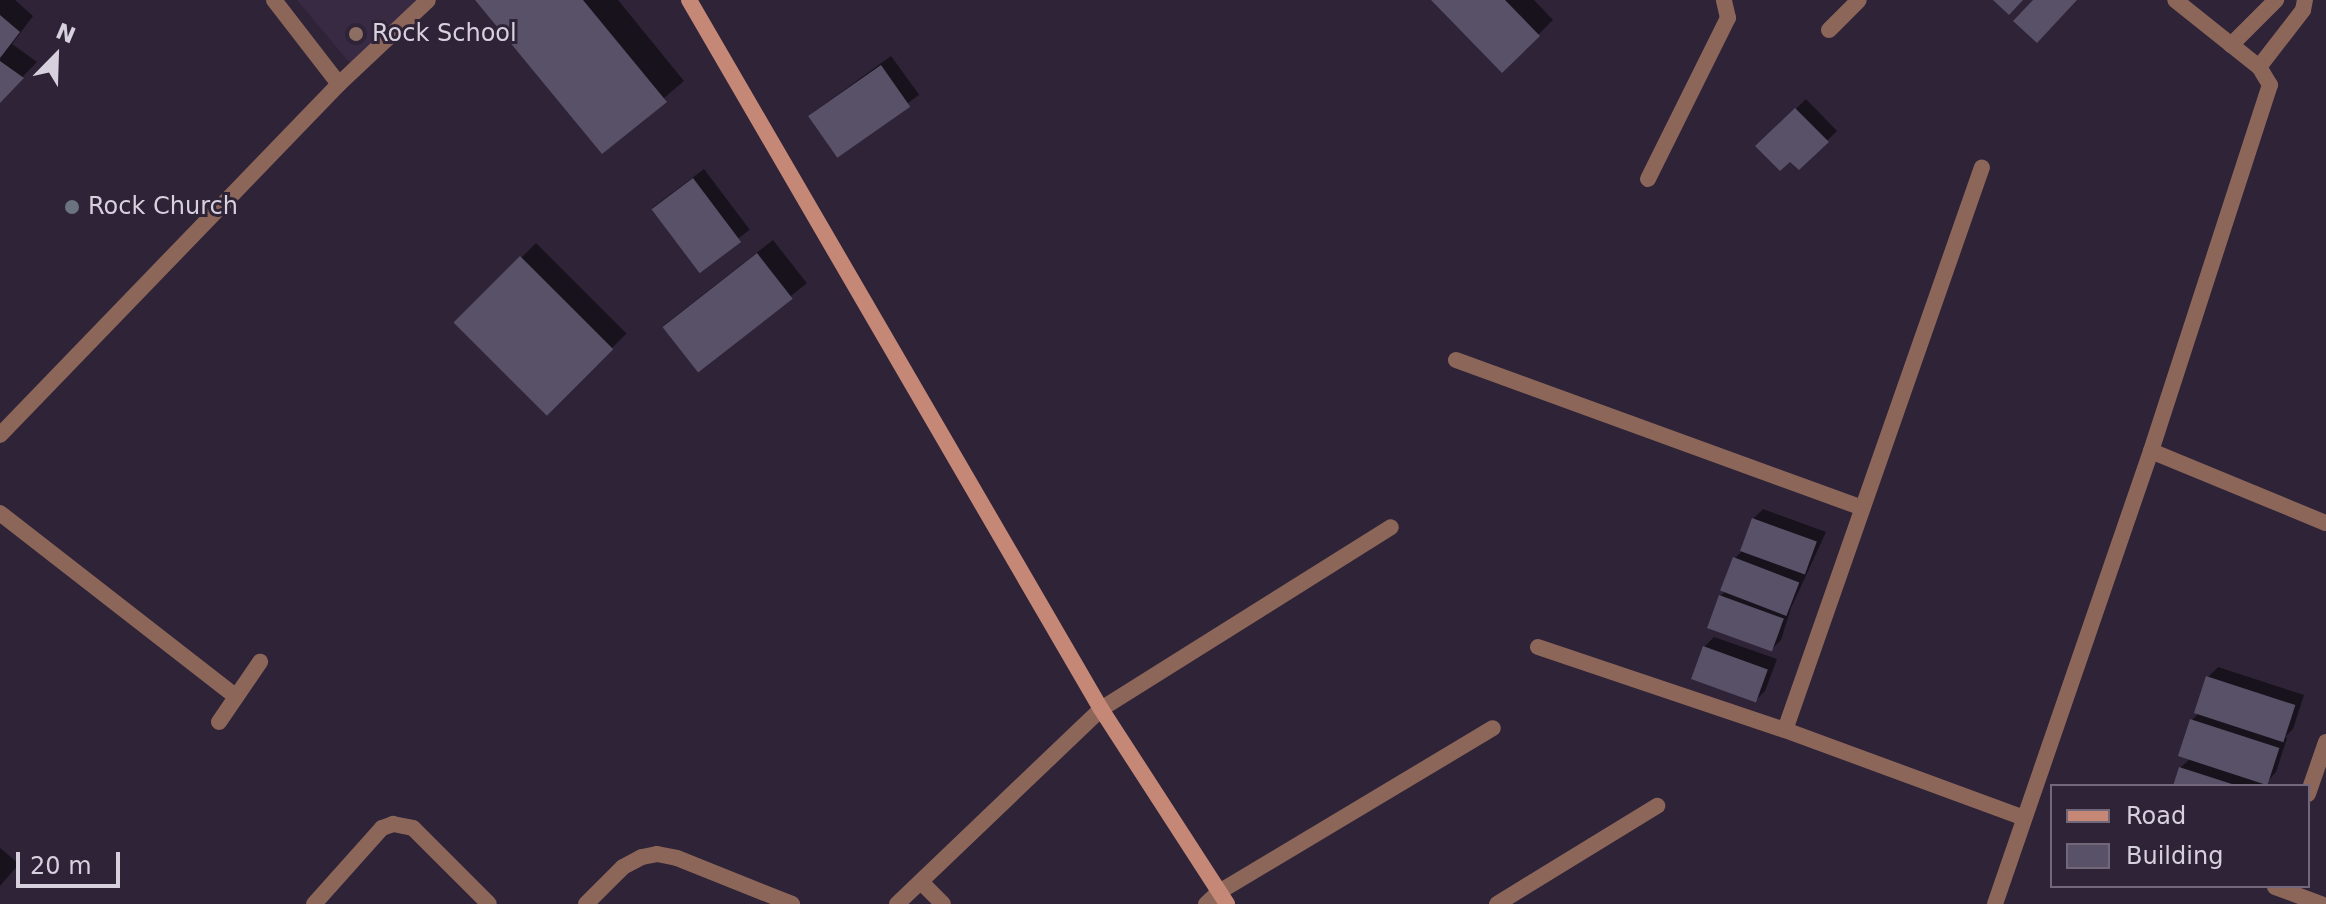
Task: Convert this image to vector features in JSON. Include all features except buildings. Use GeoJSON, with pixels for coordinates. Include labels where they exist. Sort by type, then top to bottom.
{"type":"FeatureCollection","features":[{"type":"Feature","properties":{"kind":"street"},"geometry":{"type":"LineString","coordinates":[[274,0],[339,84]]}},
{"type":"Feature","properties":{"kind":"street"},"geometry":{"type":"LineString","coordinates":[[0,435],[339,84],[428,0]]}},
{"type":"Feature","properties":{"kind":"street"},"geometry":{"type":"LineString","coordinates":[[689,0],[1101,709],[1223,898]]}},
{"type":"Feature","properties":{"kind":"street"},"geometry":{"type":"LineString","coordinates":[[1648,179],[1728,18],[1724,0]]}},
{"type":"Feature","properties":{"kind":"street"},"geometry":{"type":"LineString","coordinates":[[1829,30],[1859,0]]}},
{"type":"Feature","properties":{"kind":"street"},"geometry":{"type":"LineString","coordinates":[[1995,904],[2022,817],[2151,451],[2270,85],[2259,67],[2175,0]]}},
{"type":"Feature","properties":{"kind":"street"},"geometry":{"type":"LineString","coordinates":[[2231,45],[2276,0]]}},
{"type":"Feature","properties":{"kind":"street"},"geometry":{"type":"LineString","coordinates":[[2259,67],[2303,10],[2305,0]]}},
{"type":"Feature","properties":{"kind":"street"},"geometry":{"type":"LineString","coordinates":[[1785,730],[1982,167]]}},
{"type":"Feature","properties":{"kind":"street"},"geometry":{"type":"LineString","coordinates":[[1456,360],[1862,508]]}},
{"type":"Feature","properties":{"kind":"street"},"geometry":{"type":"LineString","coordinates":[[2151,451],[2326,523]]}},
{"type":"Feature","properties":{"kind":"street"},"geometry":{"type":"LineString","coordinates":[[0,513],[236,697]]}},
{"type":"Feature","properties":{"kind":"street"},"geometry":{"type":"LineString","coordinates":[[897,904],[1101,709],[1391,527]]}},
{"type":"Feature","properties":{"kind":"street"},"geometry":{"type":"LineString","coordinates":[[1538,647],[1785,730],[2022,817]]}},
{"type":"Feature","properties":{"kind":"street"},"geometry":{"type":"LineString","coordinates":[[219,722],[260,662]]}},
{"type":"Feature","properties":{"kind":"street"},"geometry":{"type":"LineString","coordinates":[[1206,904],[1223,898],[1493,728]]}},
{"type":"Feature","properties":{"kind":"street"},"geometry":{"type":"LineString","coordinates":[[2310,788],[2326,742]]}},
{"type":"Feature","properties":{"kind":"street"},"geometry":{"type":"LineString","coordinates":[[1497,904],[1657,806]]}},
{"type":"Feature","properties":{"kind":"street"},"geometry":{"type":"LineString","coordinates":[[314,904],[382,828],[393,824],[413,828],[489,904]]}},
{"type":"Feature","properties":{"kind":"street"},"geometry":{"type":"LineString","coordinates":[[586,904],[623,867],[642,857],[657,854],[677,858],[792,904]]}},
{"type":"Feature","properties":{"kind":"street"},"geometry":{"type":"LineString","coordinates":[[921,882],[943,904]]}},
{"type":"Feature","properties":{"kind":"street"},"geometry":{"type":"LineString","coordinates":[[2279,888],[2321,904]]}},
{"type":"Feature","properties":{"kind":"shaded area","name":"Rock School"},"geometry":{"type":"Polygon","coordinates":[[[297,0],[420,0],[354,68],[297,0]]]}},
{"type":"Feature","properties":{"kind":"place","name":"Rock School"},"geometry":{"type":"Point","coordinates":[356,34]}},
{"type":"Feature","properties":{"kind":"place","name":"Rock Church"},"geometry":{"type":"Point","coordinates":[72,207]}}]}
